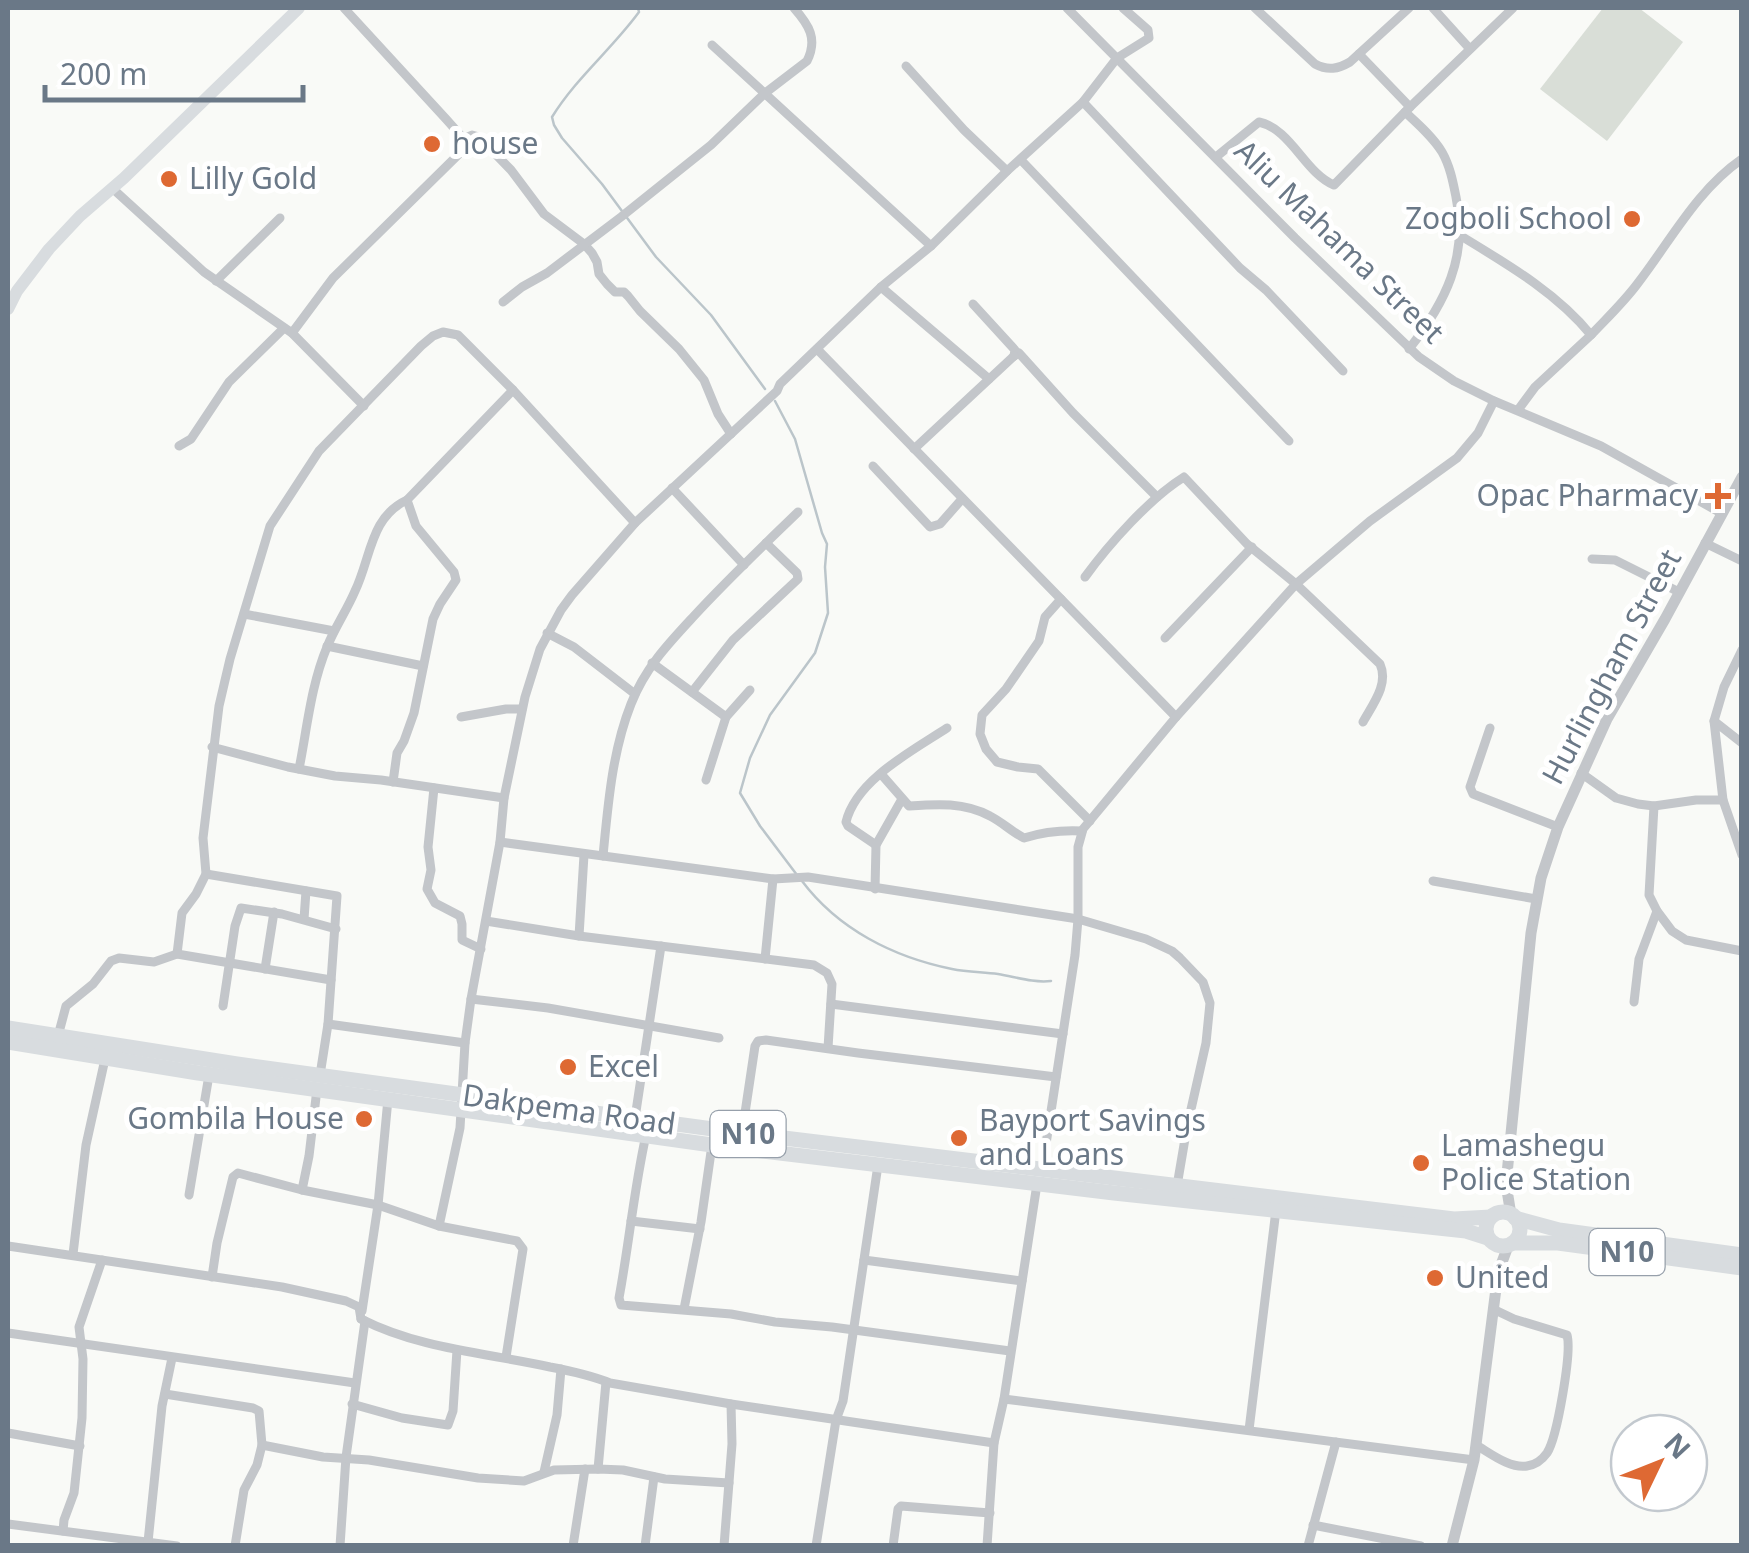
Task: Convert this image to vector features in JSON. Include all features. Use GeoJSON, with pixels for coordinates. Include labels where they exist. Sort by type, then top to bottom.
{"type":"FeatureCollection","features":[{"type":"Feature","properties":{"kind":"highway","name":"Dakpema Road"},"geometry":{"type":"LineString","coordinates":[[8,1028],[712,1145],[878,1165],[1178,1186],[1454,1218],[1503,1216],[1546,1228],[1742,1255]]}},
{"type":"Feature","properties":{"kind":"highway","name":"Dakpema Road"},"geometry":{"type":"LineString","coordinates":[[8,1042],[208,1074],[319,1082],[388,1099],[635,1118],[1276,1210],[1466,1231],[1500,1242],[1558,1243],[1742,1268]]}},
{"type":"Feature","properties":{"kind":"highway"},"geometry":{"type":"LineString","coordinates":[[1503,1216],[1518,1223],[1519,1234],[1500,1242],[1486,1227],[1503,1216]]}},
{"type":"Feature","properties":{"kind":"main road"},"geometry":{"type":"LineString","coordinates":[[8,309],[12,286],[300,8]]}},
{"type":"Feature","properties":{"kind":"street"},"geometry":{"type":"LineString","coordinates":[[180,446],[191,439],[230,382],[288,331],[333,278],[463,151],[463,139],[446,118],[344,8]]}},
{"type":"Feature","properties":{"kind":"street"},"geometry":{"type":"LineString","coordinates":[[503,302],[625,214],[711,145],[764,94],[800,68],[810,56],[812,32],[794,8]]}},
{"type":"Feature","properties":{"kind":"street","name":"Aliu Mahama Street"},"geometry":{"type":"LineString","coordinates":[[1067,8],[1294,238],[1438,372],[1494,401],[1600,446],[1721,513]]}},
{"type":"Feature","properties":{"kind":"street"},"geometry":{"type":"LineString","coordinates":[[439,1226],[455,1156],[471,999],[500,842],[504,798],[532,670],[547,634],[583,582],[635,523],[777,391],[881,287],[931,246],[1083,102],[1117,58],[1149,38],[1150,34],[1123,8]]}},
{"type":"Feature","properties":{"kind":"street"},"geometry":{"type":"LineString","coordinates":[[1255,8],[1322,68],[1328,69],[1341,67],[1359,54],[1409,8]]}},
{"type":"Feature","properties":{"kind":"street"},"geometry":{"type":"LineString","coordinates":[[1433,8],[1470,49]]}},
{"type":"Feature","properties":{"kind":"street"},"geometry":{"type":"LineString","coordinates":[[1216,157],[1264,122],[1324,181],[1334,185],[1513,8]]}},
{"type":"Feature","properties":{"kind":"street"},"geometry":{"type":"LineString","coordinates":[[712,45],[931,246]]}},
{"type":"Feature","properties":{"kind":"street"},"geometry":{"type":"LineString","coordinates":[[1359,54],[1446,159],[1458,207],[1461,236],[1451,281],[1410,349]]}},
{"type":"Feature","properties":{"kind":"street"},"geometry":{"type":"LineString","coordinates":[[906,66],[1008,171]]}},
{"type":"Feature","properties":{"kind":"street"},"geometry":{"type":"LineString","coordinates":[[1083,102],[1343,371]]}},
{"type":"Feature","properties":{"kind":"street"},"geometry":{"type":"LineString","coordinates":[[463,139],[479,137],[511,170],[544,214],[584,244],[607,284],[615,292],[624,292],[679,348],[704,380],[731,434]]}},
{"type":"Feature","properties":{"kind":"street"},"geometry":{"type":"LineString","coordinates":[[1518,410],[1535,387],[1634,288],[1704,190],[1742,159]]}},
{"type":"Feature","properties":{"kind":"street"},"geometry":{"type":"LineString","coordinates":[[1021,160],[1288,440]]}},
{"type":"Feature","properties":{"kind":"street"},"geometry":{"type":"LineString","coordinates":[[112,188],[172,246],[288,331],[364,406]]}},
{"type":"Feature","properties":{"kind":"street"},"geometry":{"type":"LineString","coordinates":[[216,281],[280,218]]}},
{"type":"Feature","properties":{"kind":"street"},"geometry":{"type":"LineString","coordinates":[[1461,236],[1544,290],[1591,335]]}},
{"type":"Feature","properties":{"kind":"street"},"geometry":{"type":"LineString","coordinates":[[881,287],[989,379]]}},
{"type":"Feature","properties":{"kind":"street"},"geometry":{"type":"LineString","coordinates":[[973,304],[1015,350],[1014,356]]}},
{"type":"Feature","properties":{"kind":"street"},"geometry":{"type":"LineString","coordinates":[[177,954],[182,913],[206,874],[203,838],[212,746],[230,659],[275,515],[320,450],[421,346],[444,332],[458,336],[635,523]]}},
{"type":"Feature","properties":{"kind":"street"},"geometry":{"type":"LineString","coordinates":[[816,349],[1176,717]]}},
{"type":"Feature","properties":{"kind":"street"},"geometry":{"type":"LineString","coordinates":[[914,449],[1019,353],[1157,497]]}},
{"type":"Feature","properties":{"kind":"street"},"geometry":{"type":"LineString","coordinates":[[299,769],[327,646],[356,589],[378,526],[513,390]]}},
{"type":"Feature","properties":{"kind":"street"},"geometry":{"type":"LineString","coordinates":[[987,1546],[994,1444],[1063,1034],[1078,919],[1078,847],[1082,831],[1176,717],[1296,584],[1370,521],[1457,458],[1478,433],[1494,401]]}},
{"type":"Feature","properties":{"kind":"street"},"geometry":{"type":"LineString","coordinates":[[873,466],[930,527],[940,524],[962,499]]}},
{"type":"Feature","properties":{"kind":"street"},"geometry":{"type":"LineString","coordinates":[[1085,577],[1102,553],[1157,497],[1184,477],[1252,547],[1376,659],[1383,669],[1384,684],[1363,722]]}},
{"type":"Feature","properties":{"kind":"street","name":"Hurlingham Street"},"geometry":{"type":"LineString","coordinates":[[1503,1216],[1531,933],[1536,900],[1558,827],[1622,691],[1742,477]]}},
{"type":"Feature","properties":{"kind":"street"},"geometry":{"type":"LineString","coordinates":[[672,488],[744,565]]}},
{"type":"Feature","properties":{"kind":"street"},"geometry":{"type":"LineString","coordinates":[[393,782],[396,754],[414,713],[434,619],[456,584],[456,577],[416,526],[408,500]]}},
{"type":"Feature","properties":{"kind":"street"},"geometry":{"type":"LineString","coordinates":[[602,856],[612,778],[624,725],[652,663],[798,512]]}},
{"type":"Feature","properties":{"kind":"street"},"geometry":{"type":"LineString","coordinates":[[692,692],[732,640],[798,579],[797,573],[766,543]]}},
{"type":"Feature","properties":{"kind":"street"},"geometry":{"type":"LineString","coordinates":[[1705,543],[1742,560]]}},
{"type":"Feature","properties":{"kind":"street"},"geometry":{"type":"LineString","coordinates":[[1165,638],[1252,547]]}},
{"type":"Feature","properties":{"kind":"street"},"geometry":{"type":"LineString","coordinates":[[1592,559],[1615,560],[1679,592]]}},
{"type":"Feature","properties":{"kind":"street"},"geometry":{"type":"LineString","coordinates":[[1061,599],[1045,617],[1039,641],[1006,689],[982,715],[980,734],[997,762],[1038,769],[1090,820]]}},
{"type":"Feature","properties":{"kind":"street"},"geometry":{"type":"LineString","coordinates":[[244,614],[334,631]]}},
{"type":"Feature","properties":{"kind":"street"},"geometry":{"type":"LineString","coordinates":[[547,634],[566,641],[594,660],[635,694]]}},
{"type":"Feature","properties":{"kind":"street"},"geometry":{"type":"LineString","coordinates":[[327,646],[422,666]]}},
{"type":"Feature","properties":{"kind":"street"},"geometry":{"type":"LineString","coordinates":[[1741,654],[1724,687],[1714,720],[1722,800],[1742,855]]}},
{"type":"Feature","properties":{"kind":"street"},"geometry":{"type":"LineString","coordinates":[[652,663],[726,717]]}},
{"type":"Feature","properties":{"kind":"street"},"geometry":{"type":"LineString","coordinates":[[706,780],[726,717],[750,690]]}},
{"type":"Feature","properties":{"kind":"street"},"geometry":{"type":"LineString","coordinates":[[461,717],[522,710]]}},
{"type":"Feature","properties":{"kind":"street"},"geometry":{"type":"LineString","coordinates":[[1714,720],[1742,743]]}},
{"type":"Feature","properties":{"kind":"street"},"geometry":{"type":"LineString","coordinates":[[876,845],[848,826],[846,818],[856,796],[946,728]]}},
{"type":"Feature","properties":{"kind":"street"},"geometry":{"type":"LineString","coordinates":[[1490,728],[1470,787],[1473,794],[1558,827]]}},
{"type":"Feature","properties":{"kind":"street"},"geometry":{"type":"LineString","coordinates":[[212,746],[335,776],[504,798]]}},
{"type":"Feature","properties":{"kind":"street"},"geometry":{"type":"LineString","coordinates":[[1581,773],[1616,798],[1654,806],[1722,800]]}},
{"type":"Feature","properties":{"kind":"street"},"geometry":{"type":"LineString","coordinates":[[881,774],[910,807],[946,804],[982,812],[1022,838],[1082,831]]}},
{"type":"Feature","properties":{"kind":"street"},"geometry":{"type":"LineString","coordinates":[[434,788],[427,889],[435,903],[460,916],[462,940],[481,949]]}},
{"type":"Feature","properties":{"kind":"street"},"geometry":{"type":"LineString","coordinates":[[875,889],[876,845],[902,799]]}},
{"type":"Feature","properties":{"kind":"street"},"geometry":{"type":"LineString","coordinates":[[1654,806],[1650,895],[1657,911],[1672,931],[1686,940],[1742,951]]}},
{"type":"Feature","properties":{"kind":"street"},"geometry":{"type":"LineString","coordinates":[[500,842],[773,879],[808,878],[1078,919],[1161,945],[1180,958],[1206,988],[1210,1003],[1178,1186]]}},
{"type":"Feature","properties":{"kind":"street"},"geometry":{"type":"LineString","coordinates":[[579,936],[584,854]]}},
{"type":"Feature","properties":{"kind":"street"},"geometry":{"type":"LineString","coordinates":[[206,874],[337,896],[328,1024],[302,1190]]}},
{"type":"Feature","properties":{"kind":"street"},"geometry":{"type":"LineString","coordinates":[[765,959],[773,879]]}},
{"type":"Feature","properties":{"kind":"street"},"geometry":{"type":"LineString","coordinates":[[1433,881],[1536,900]]}},
{"type":"Feature","properties":{"kind":"street"},"geometry":{"type":"LineString","coordinates":[[304,918],[306,892]]}},
{"type":"Feature","properties":{"kind":"street"},"geometry":{"type":"LineString","coordinates":[[223,1006],[240,908],[304,918],[336,929]]}},
{"type":"Feature","properties":{"kind":"street"},"geometry":{"type":"LineString","coordinates":[[1634,1002],[1639,959],[1657,911]]}},
{"type":"Feature","properties":{"kind":"street"},"geometry":{"type":"LineString","coordinates":[[265,969],[274,912]]}},
{"type":"Feature","properties":{"kind":"street"},"geometry":{"type":"LineString","coordinates":[[486,921],[814,965],[830,976],[832,984],[828,1048]]}},
{"type":"Feature","properties":{"kind":"street"},"geometry":{"type":"LineString","coordinates":[[635,1118],[661,946]]}},
{"type":"Feature","properties":{"kind":"street"},"geometry":{"type":"LineString","coordinates":[[58,1036],[66,1006],[92,984],[110,961],[119,958],[154,962],[177,954],[330,980]]}},
{"type":"Feature","properties":{"kind":"street"},"geometry":{"type":"LineString","coordinates":[[471,999],[718,1038]]}},
{"type":"Feature","properties":{"kind":"street"},"geometry":{"type":"LineString","coordinates":[[830,1004],[1063,1034]]}},
{"type":"Feature","properties":{"kind":"street"},"geometry":{"type":"LineString","coordinates":[[328,1024],[465,1043]]}},
{"type":"Feature","properties":{"kind":"street"},"geometry":{"type":"LineString","coordinates":[[742,1133],[755,1046],[766,1040],[1056,1077]]}},
{"type":"Feature","properties":{"kind":"street"},"geometry":{"type":"LineString","coordinates":[[74,1254],[86,1145],[105,1059]]}},
{"type":"Feature","properties":{"kind":"street"},"geometry":{"type":"LineString","coordinates":[[189,1195],[208,1074]]}},
{"type":"Feature","properties":{"kind":"street"},"geometry":{"type":"LineString","coordinates":[[361,1318],[378,1205],[388,1099]]}},
{"type":"Feature","properties":{"kind":"street"},"geometry":{"type":"LineString","coordinates":[[646,1135],[620,1303],[1010,1351]]}},
{"type":"Feature","properties":{"kind":"street"},"geometry":{"type":"LineString","coordinates":[[684,1310],[712,1145]]}},
{"type":"Feature","properties":{"kind":"street"},"geometry":{"type":"LineString","coordinates":[[816,1546],[836,1420],[843,1401],[878,1165]]}},
{"type":"Feature","properties":{"kind":"street"},"geometry":{"type":"LineString","coordinates":[[212,1276],[233,1177],[241,1173],[378,1205],[439,1226],[517,1241],[523,1249],[506,1357]]}},
{"type":"Feature","properties":{"kind":"street"},"geometry":{"type":"LineString","coordinates":[[1249,1430],[1276,1210]]}},
{"type":"Feature","properties":{"kind":"street"},"geometry":{"type":"LineString","coordinates":[[631,1221],[700,1229]]}},
{"type":"Feature","properties":{"kind":"street"},"geometry":{"type":"LineString","coordinates":[[1452,1546],[1474,1460],[1500,1242]]}},
{"type":"Feature","properties":{"kind":"street"},"geometry":{"type":"LineString","coordinates":[[8,1246],[282,1286],[359,1307],[365,1320],[346,1458],[340,1546]]}},
{"type":"Feature","properties":{"kind":"street"},"geometry":{"type":"LineString","coordinates":[[63,1531],[74,1493],[80,1446],[80,1320],[102,1260]]}},
{"type":"Feature","properties":{"kind":"street"},"geometry":{"type":"LineString","coordinates":[[864,1260],[1022,1280]]}},
{"type":"Feature","properties":{"kind":"street"},"geometry":{"type":"LineString","coordinates":[[1476,1445],[1519,1466],[1539,1461],[1549,1450],[1567,1367],[1567,1335],[1493,1309]]}},
{"type":"Feature","properties":{"kind":"street"},"geometry":{"type":"LineString","coordinates":[[361,1318],[391,1332],[457,1350],[506,1357],[606,1382],[994,1444]]}},
{"type":"Feature","properties":{"kind":"street"},"geometry":{"type":"LineString","coordinates":[[8,1333],[355,1383]]}},
{"type":"Feature","properties":{"kind":"street"},"geometry":{"type":"LineString","coordinates":[[352,1404],[448,1425],[453,1411],[457,1350]]}},
{"type":"Feature","properties":{"kind":"street"},"geometry":{"type":"LineString","coordinates":[[148,1542],[164,1394],[172,1358]]}},
{"type":"Feature","properties":{"kind":"street"},"geometry":{"type":"LineString","coordinates":[[544,1472],[557,1415],[561,1369]]}},
{"type":"Feature","properties":{"kind":"street"},"geometry":{"type":"LineString","coordinates":[[598,1469],[606,1382]]}},
{"type":"Feature","properties":{"kind":"street"},"geometry":{"type":"LineString","coordinates":[[164,1394],[258,1410],[261,1416],[262,1445],[258,1465],[244,1490],[235,1546]]}},
{"type":"Feature","properties":{"kind":"street"},"geometry":{"type":"LineString","coordinates":[[1004,1399],[1474,1460]]}},
{"type":"Feature","properties":{"kind":"street"},"geometry":{"type":"LineString","coordinates":[[724,1546],[731,1404]]}},
{"type":"Feature","properties":{"kind":"street"},"geometry":{"type":"LineString","coordinates":[[8,1434],[80,1446]]}},
{"type":"Feature","properties":{"kind":"street"},"geometry":{"type":"LineString","coordinates":[[1308,1546],[1336,1442]]}},
{"type":"Feature","properties":{"kind":"street"},"geometry":{"type":"LineString","coordinates":[[262,1445],[324,1457],[520,1481],[562,1468],[623,1470],[654,1478],[728,1483]]}},
{"type":"Feature","properties":{"kind":"street"},"geometry":{"type":"LineString","coordinates":[[574,1546],[585,1469]]}},
{"type":"Feature","properties":{"kind":"street"},"geometry":{"type":"LineString","coordinates":[[645,1546],[654,1478]]}},
{"type":"Feature","properties":{"kind":"street"},"geometry":{"type":"LineString","coordinates":[[893,1546],[901,1506],[990,1513]]}},
{"type":"Feature","properties":{"kind":"street"},"geometry":{"type":"LineString","coordinates":[[8,1524],[177,1546]]}},
{"type":"Feature","properties":{"kind":"street"},"geometry":{"type":"LineString","coordinates":[[1314,1525],[1420,1546]]}},
{"type":"Feature","properties":{"kind":"shaded area"},"geometry":{"type":"Polygon","coordinates":[[[1603,8],[1639,8],[1683,42],[1607,141],[1540,89],[1603,8]]]}},
{"type":"Feature","properties":{"kind":"waterway"},"geometry":{"type":"LineString","coordinates":[[638,8],[628,26],[562,103],[552,117],[554,125],[656,257],[711,315],[765,389]]}},
{"type":"Feature","properties":{"kind":"waterway"},"geometry":{"type":"LineString","coordinates":[[775,401],[795,439],[827,544],[828,613],[815,653],[770,715],[750,758],[740,793],[797,875]]}},
{"type":"Feature","properties":{"kind":"waterway"},"geometry":{"type":"LineString","coordinates":[[802,881],[832,913],[888,949],[958,970],[1051,981]]}},
{"type":"Feature","properties":{"kind":"place","name":"house"},"geometry":{"type":"Point","coordinates":[432,144]}},
{"type":"Feature","properties":{"kind":"place","name":"Lilly Gold"},"geometry":{"type":"Point","coordinates":[169,179]}},
{"type":"Feature","properties":{"kind":"place","name":"Zogboli School"},"geometry":{"type":"Point","coordinates":[1632,219]}},
{"type":"Feature","properties":{"kind":"place","name":"Opac Pharmacy"},"geometry":{"type":"Point","coordinates":[1718,496]}},
{"type":"Feature","properties":{"kind":"place","name":"Excel"},"geometry":{"type":"Point","coordinates":[568,1067]}},
{"type":"Feature","properties":{"kind":"place","name":"Gombila House"},"geometry":{"type":"Point","coordinates":[364,1119]}},
{"type":"Feature","properties":{"kind":"place","name":"Bayport Savings and Loans"},"geometry":{"type":"Point","coordinates":[959,1138]}},
{"type":"Feature","properties":{"kind":"place","name":"Lamashegu Police Station"},"geometry":{"type":"Point","coordinates":[1421,1163]}},
{"type":"Feature","properties":{"kind":"place","name":"United"},"geometry":{"type":"Point","coordinates":[1435,1278]}}]}
